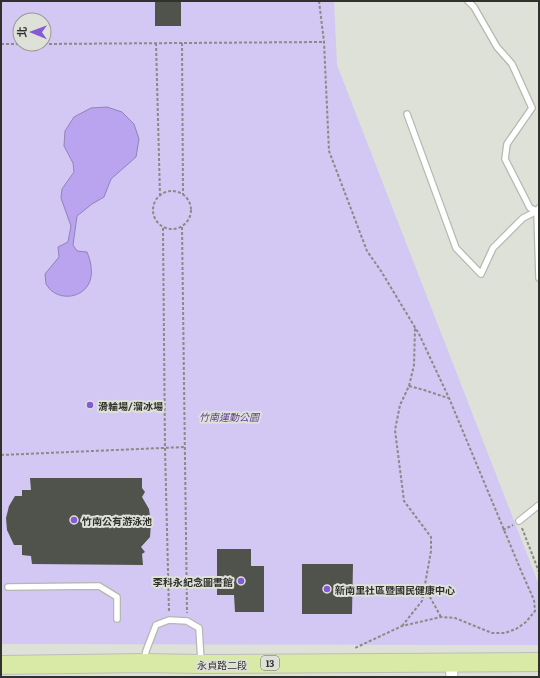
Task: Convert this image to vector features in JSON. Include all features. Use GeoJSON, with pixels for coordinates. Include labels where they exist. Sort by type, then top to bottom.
{"type":"FeatureCollection","features":[{"type":"Feature","properties":{"kind":"main road","name":"永貞路二段"},"geometry":{"type":"LineString","coordinates":[[1,665],[144,663],[451,669],[539,662]]}},
{"type":"Feature","properties":{"kind":"lane"},"geometry":{"type":"LineString","coordinates":[[468,1],[474,7],[497,47],[512,64],[532,108],[507,144],[505,159],[530,208],[538,210]]}},
{"type":"Feature","properties":{"kind":"lane"},"geometry":{"type":"LineString","coordinates":[[407,114],[456,248],[481,274],[493,248],[523,218],[538,210]]}},
{"type":"Feature","properties":{"kind":"lane"},"geometry":{"type":"LineString","coordinates":[[538,210],[539,278]]}},
{"type":"Feature","properties":{"kind":"lane"},"geometry":{"type":"LineString","coordinates":[[519,521],[539,505]]}},
{"type":"Feature","properties":{"kind":"lane"},"geometry":{"type":"LineString","coordinates":[[8,587],[99,586],[117,597],[117,619]]}},
{"type":"Feature","properties":{"kind":"lane"},"geometry":{"type":"LineString","coordinates":[[144,663],[146,651],[156,625],[169,620],[187,620],[199,628],[201,664]]}},
{"type":"Feature","properties":{"kind":"path"},"geometry":{"type":"LineString","coordinates":[[318,1],[324,42],[329,151],[367,251],[382,271],[415,326],[449,398],[518,566],[534,600],[535,611],[526,622],[516,629],[505,633],[492,632],[455,618],[441,617],[402,626],[350,650]]}},
{"type":"Feature","properties":{"kind":"path"},"geometry":{"type":"LineString","coordinates":[[52,44],[324,42]]}},
{"type":"Feature","properties":{"kind":"path"},"geometry":{"type":"LineString","coordinates":[[156,43],[160,196]]}},
{"type":"Feature","properties":{"kind":"path"},"geometry":{"type":"LineString","coordinates":[[182,43],[183,194]]}},
{"type":"Feature","properties":{"kind":"path"},"geometry":{"type":"LineString","coordinates":[[1,44],[12,44]]}},
{"type":"Feature","properties":{"kind":"path"},"geometry":{"type":"LineString","coordinates":[[171,191],[183,194],[191,204],[192,211],[190,218],[187,223],[176,230],[163,228],[158,224],[153,213],[153,206],[156,200],[165,192],[171,191]]}},
{"type":"Feature","properties":{"kind":"path"},"geometry":{"type":"LineString","coordinates":[[182,227],[187,620]]}},
{"type":"Feature","properties":{"kind":"path"},"geometry":{"type":"LineString","coordinates":[[163,228],[165,448],[169,620]]}},
{"type":"Feature","properties":{"kind":"path"},"geometry":{"type":"LineString","coordinates":[[402,626],[422,601],[431,551],[431,537],[404,501],[395,430],[400,405],[409,386],[414,366],[415,326]]}},
{"type":"Feature","properties":{"kind":"path"},"geometry":{"type":"LineString","coordinates":[[409,386],[449,398]]}},
{"type":"Feature","properties":{"kind":"path"},"geometry":{"type":"LineString","coordinates":[[1,455],[185,447]]}},
{"type":"Feature","properties":{"kind":"path"},"geometry":{"type":"LineString","coordinates":[[519,521],[539,572]]}},
{"type":"Feature","properties":{"kind":"path"},"geometry":{"type":"LineString","coordinates":[[424,588],[441,617]]}},
{"type":"Feature","properties":{"kind":"green space","name":"竹南運動公園"},"geometry":{"type":"Polygon","coordinates":[[[1,1],[334,1],[337,65],[539,585],[539,645],[1,644],[1,1]]]}},
{"type":"Feature","properties":{"kind":"shaded area"},"geometry":{"type":"Polygon","coordinates":[[[107,107],[122,112],[134,124],[139,139],[136,157],[111,179],[104,197],[77,216],[73,245],[77,251],[87,252],[91,264],[91,277],[88,285],[81,292],[72,296],[61,296],[51,291],[48,287],[46,284],[45,274],[59,257],[58,247],[68,242],[71,226],[61,198],[62,189],[74,172],[73,163],[64,146],[65,131],[74,117],[91,108],[107,107]]]}},
{"type":"Feature","properties":{"kind":"building"},"geometry":{"type":"Polygon","coordinates":[[[155,1],[181,1],[181,26],[155,26],[155,1]]]}},
{"type":"Feature","properties":{"kind":"building"},"geometry":{"type":"Polygon","coordinates":[[[30,478],[142,478],[142,488],[145,492],[142,497],[149,509],[151,523],[150,537],[141,547],[145,552],[142,554],[143,565],[32,564],[31,556],[22,555],[22,545],[14,545],[7,530],[6,518],[9,506],[15,496],[22,496],[22,490],[31,490],[30,478]]]}},
{"type":"Feature","properties":{"kind":"building","name":"李科永紀念圖書館"},"geometry":{"type":"Polygon","coordinates":[[[217,549],[251,549],[251,566],[264,566],[264,612],[235,612],[234,595],[217,595],[217,549]]]}},
{"type":"Feature","properties":{"kind":"building","name":"新南里社區暨國民健康中心"},"geometry":{"type":"Polygon","coordinates":[[[302,564],[353,564],[352,614],[302,614],[302,564]]]}},
{"type":"Feature","properties":{"kind":"place","name":"滑輪場/溜冰場"},"geometry":{"type":"Point","coordinates":[90,405]}},
{"type":"Feature","properties":{"kind":"place","name":"竹南公有游泳池"},"geometry":{"type":"Point","coordinates":[74,520]}},
{"type":"Feature","properties":{"kind":"place","name":"李科永紀念圖書館"},"geometry":{"type":"Point","coordinates":[241,581]}},
{"type":"Feature","properties":{"kind":"place","name":"新南里社區暨國民健康中心"},"geometry":{"type":"Point","coordinates":[327,589]}}]}
